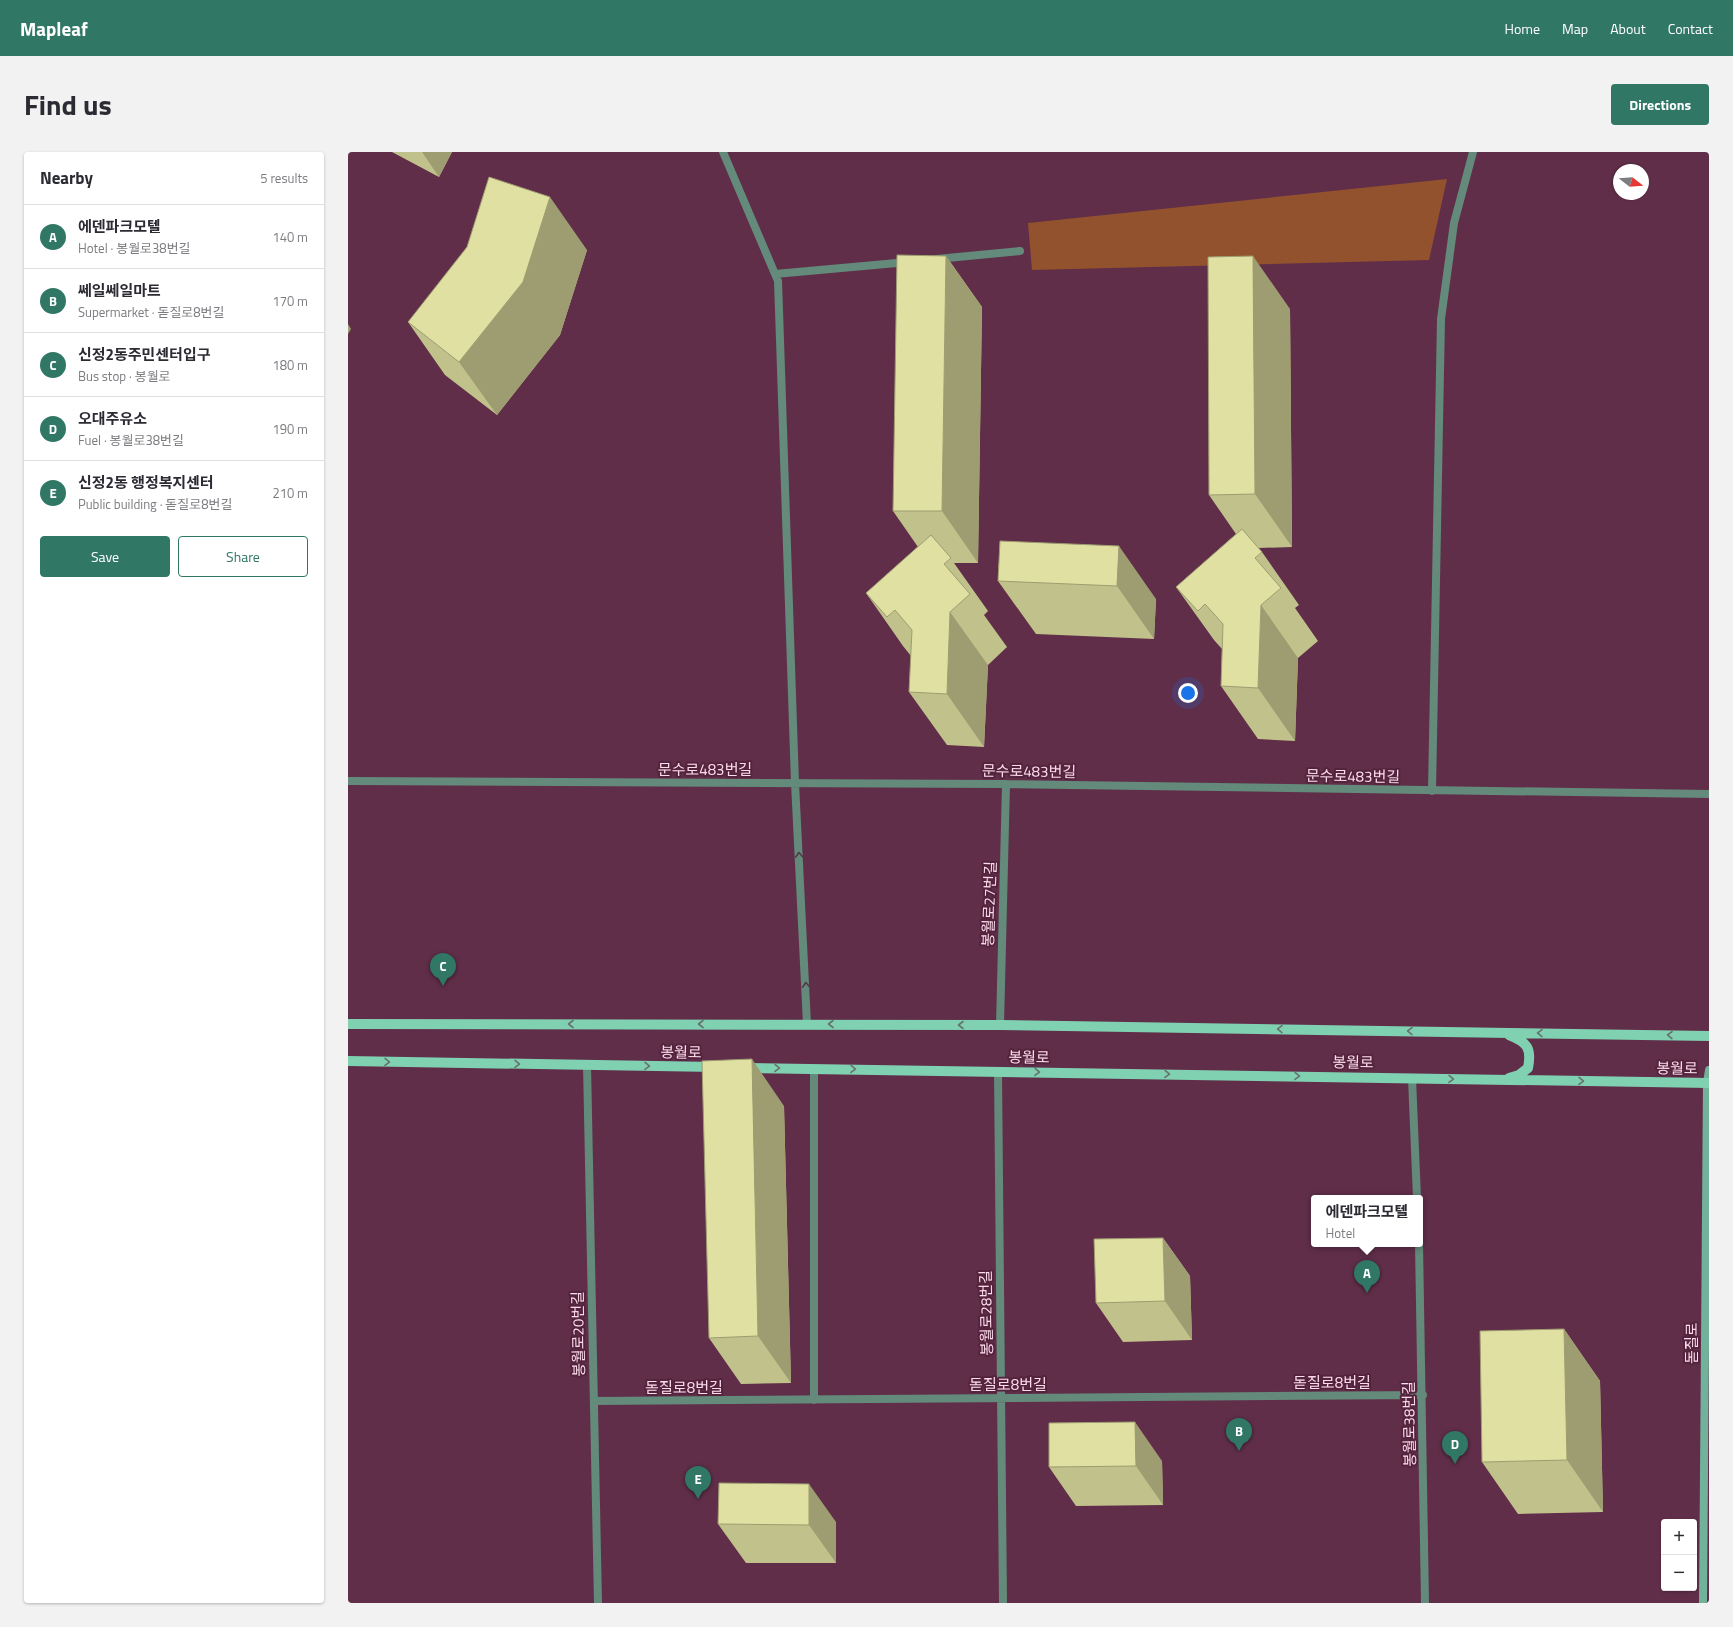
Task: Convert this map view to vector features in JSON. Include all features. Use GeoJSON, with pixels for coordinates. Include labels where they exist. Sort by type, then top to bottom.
{"type":"FeatureCollection","features":[{"type":"Feature","properties":{"kind":"main road"},"geometry":{"type":"LineString","coordinates":[[348,1024],[1000,1025],[1709,1036]]}},
{"type":"Feature","properties":{"kind":"main road"},"geometry":{"type":"LineString","coordinates":[[1489,1079],[1507,1078],[1519,1075],[1528,1068],[1530,1056],[1527,1046],[1520,1039],[1508,1034],[1490,1033]]}},
{"type":"Feature","properties":{"kind":"main road","name":"봉월로"},"geometry":{"type":"LineString","coordinates":[[348,1062],[1708,1083]]}},
{"type":"Feature","properties":{"kind":"main road","name":"돋질로"},"geometry":{"type":"LineString","coordinates":[[1703,1603],[1709,1070]]}},
{"type":"Feature","properties":{"kind":"street"},"geometry":{"type":"LineString","coordinates":[[723,152],[778,282],[796,783],[808,1024]]}},
{"type":"Feature","properties":{"kind":"street"},"geometry":{"type":"LineString","coordinates":[[1432,791],[1441,319],[1454,223],[1473,152]]}},
{"type":"Feature","properties":{"kind":"street"},"geometry":{"type":"LineString","coordinates":[[775,274],[1020,251]]}},
{"type":"Feature","properties":{"kind":"street","name":"문수로483번길"},"geometry":{"type":"LineString","coordinates":[[348,781],[1006,784],[1709,794]]}},
{"type":"Feature","properties":{"kind":"street","name":"봉월로27번길"},"geometry":{"type":"LineString","coordinates":[[1000,1025],[1006,784]]}},
{"type":"Feature","properties":{"kind":"street","name":"봉월로20번길"},"geometry":{"type":"LineString","coordinates":[[587,1065],[598,1603]]}},
{"type":"Feature","properties":{"kind":"street"},"geometry":{"type":"LineString","coordinates":[[814,1069],[814,1400]]}},
{"type":"Feature","properties":{"kind":"street","name":"봉월로28번길"},"geometry":{"type":"LineString","coordinates":[[998,1072],[1003,1603]]}},
{"type":"Feature","properties":{"kind":"street"},"geometry":{"type":"LineString","coordinates":[[1412,1078],[1417,1195]]}},
{"type":"Feature","properties":{"kind":"street","name":"봉월로38번길"},"geometry":{"type":"LineString","coordinates":[[1419,1247],[1425,1603]]}},
{"type":"Feature","properties":{"kind":"street","name":"돋질로8번길"},"geometry":{"type":"LineString","coordinates":[[594,1401],[1422,1395]]}},
{"type":"Feature","properties":{"kind":"shaded area"},"geometry":{"type":"Polygon","coordinates":[[[1447,179],[1429,260],[1032,270],[1028,223],[1447,179]]]}},
{"type":"Feature","properties":{"kind":"building"},"geometry":{"type":"Polygon","coordinates":[[[489,177],[550,197],[523,282],[459,362],[408,322],[467,247],[489,177]]]}},
{"type":"Feature","properties":{"kind":"building"},"geometry":{"type":"Polygon","coordinates":[[[897,255],[946,256],[942,511],[893,511],[897,255]]]}},
{"type":"Feature","properties":{"kind":"building"},"geometry":{"type":"Polygon","coordinates":[[[1253,256],[1255,494],[1209,495],[1208,257],[1253,256]]]}},
{"type":"Feature","properties":{"kind":"building"},"geometry":{"type":"Polygon","coordinates":[[[1242,529],[1262,552],[1255,558],[1281,588],[1261,605],[1258,688],[1221,686],[1223,624],[1205,604],[1198,611],[1176,587],[1242,529]]]}},
{"type":"Feature","properties":{"kind":"building"},"geometry":{"type":"Polygon","coordinates":[[[931,535],[951,558],[944,564],[970,594],[950,612],[947,694],[909,692],[912,630],[895,610],[887,617],[866,593],[931,535]]]}},
{"type":"Feature","properties":{"kind":"building"},"geometry":{"type":"Polygon","coordinates":[[[1000,541],[1119,546],[1117,586],[998,581],[1000,541]]]}},
{"type":"Feature","properties":{"kind":"building"},"geometry":{"type":"Polygon","coordinates":[[[752,1059],[758,1336],[709,1338],[702,1061],[752,1059]]]}},
{"type":"Feature","properties":{"kind":"building"},"geometry":{"type":"Polygon","coordinates":[[[1163,1238],[1165,1301],[1096,1303],[1094,1239],[1163,1238]]]}},
{"type":"Feature","properties":{"kind":"building"},"geometry":{"type":"Polygon","coordinates":[[[1564,1329],[1567,1460],[1482,1462],[1480,1331],[1564,1329]]]}},
{"type":"Feature","properties":{"kind":"building"},"geometry":{"type":"Polygon","coordinates":[[[1135,1422],[1136,1466],[1049,1467],[1049,1423],[1135,1422]]]}},
{"type":"Feature","properties":{"kind":"building"},"geometry":{"type":"Polygon","coordinates":[[[719,1483],[809,1484],[809,1525],[718,1524],[719,1483]]]}},
{"type":"Feature","properties":{"kind":"place","name":"신정2동주민센터입구"},"geometry":{"type":"Point","coordinates":[443,986]}},
{"type":"Feature","properties":{"kind":"place","name":"에덴파크모텔"},"geometry":{"type":"Point","coordinates":[1367,1293]}},
{"type":"Feature","properties":{"kind":"place","name":"쎄일쎄일마트"},"geometry":{"type":"Point","coordinates":[1239,1451]}},
{"type":"Feature","properties":{"kind":"place","name":"오대주유소"},"geometry":{"type":"Point","coordinates":[1455,1464]}},
{"type":"Feature","properties":{"kind":"place","name":"신정2동 행정복지센터"},"geometry":{"type":"Point","coordinates":[698,1499]}}]}
